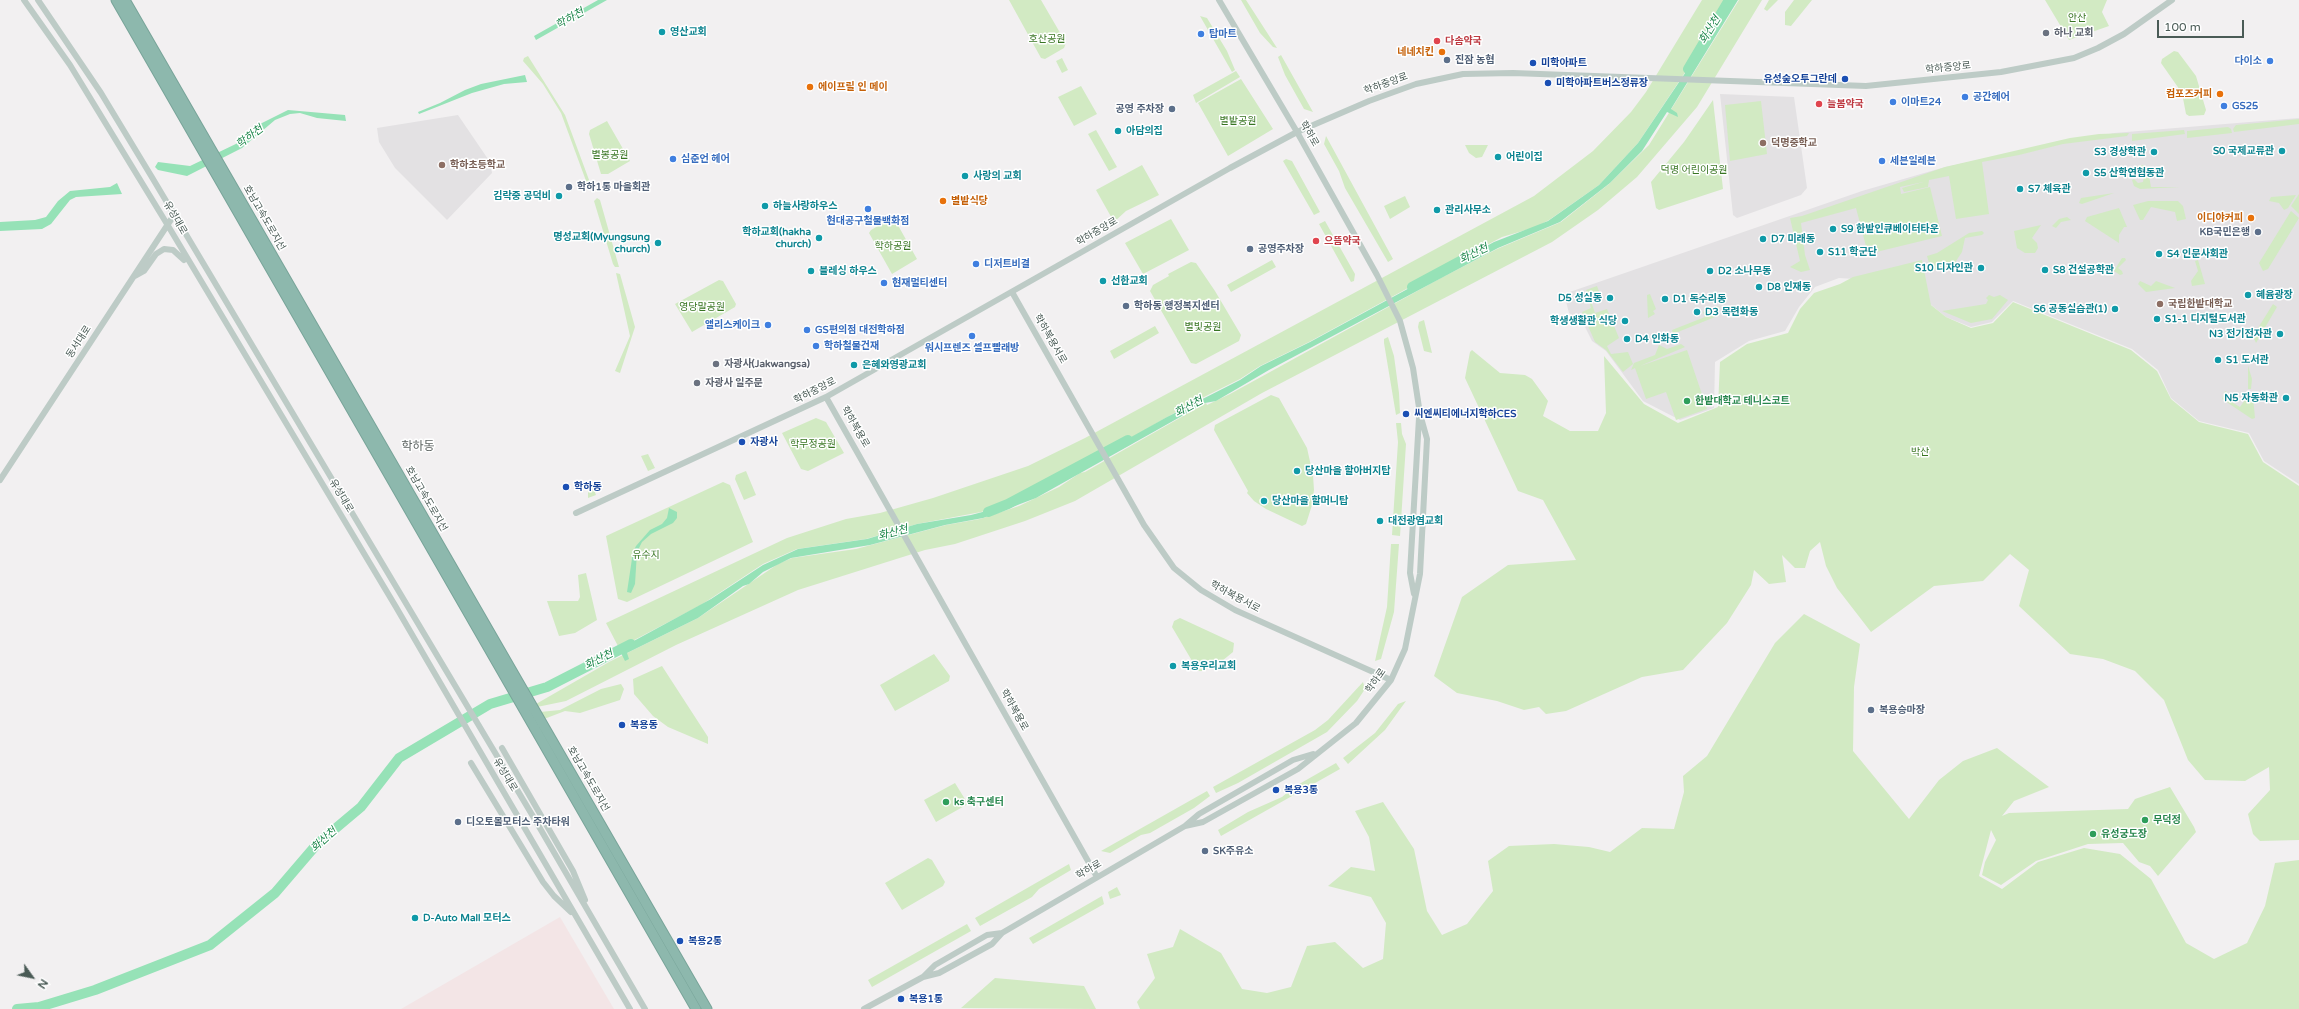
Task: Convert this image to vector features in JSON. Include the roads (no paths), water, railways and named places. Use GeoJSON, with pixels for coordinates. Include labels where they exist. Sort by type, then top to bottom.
{"type":"FeatureCollection","features":[{"type":"Feature","properties":{"kind":"highway","name":"호남고속도로지선"},"geometry":{"type":"LineString","coordinates":[[116,0],[206,156],[219,170]]}},
{"type":"Feature","properties":{"kind":"highway","name":"호남고속도로지선"},"geometry":{"type":"LineString","coordinates":[[125,0],[206,139],[219,170],[542,731],[696,1009]]}},
{"type":"Feature","properties":{"kind":"highway","name":"호남고속도로지선"},"geometry":{"type":"LineString","coordinates":[[542,731],[707,1009]]}},
{"type":"Feature","properties":{"kind":"street","name":"유성대로"},"geometry":{"type":"LineString","coordinates":[[24,0],[70,65],[167,224],[438,681],[630,1009]]}},
{"type":"Feature","properties":{"kind":"street","name":"유성대로"},"geometry":{"type":"LineString","coordinates":[[38,0],[101,93],[645,1009]]}},
{"type":"Feature","properties":{"kind":"street","name":"학하로"},"geometry":{"type":"LineString","coordinates":[[1185,826],[1203,822],[1298,769],[1316,753],[1356,723],[1391,680],[1405,649],[1414,597],[1420,574],[1427,439],[1420,414],[1413,368],[1400,321],[1379,279],[1297,132],[1219,0]]}},
{"type":"Feature","properties":{"kind":"street","name":"학하중앙로"},"geometry":{"type":"LineString","coordinates":[[576,513],[826,398],[1230,168],[1297,132],[1382,96],[1416,84],[1463,74],[1513,73],[1866,86],[2001,72],[2045,65],[2074,58],[2098,48],[2124,34],[2172,0]]}},
{"type":"Feature","properties":{"kind":"street","name":"동서대로"},"geometry":{"type":"LineString","coordinates":[[0,480],[174,215]]}},
{"type":"Feature","properties":{"kind":"street"},"geometry":{"type":"LineString","coordinates":[[133,277],[144,271],[156,254],[166,249],[177,253],[190,265]]}},
{"type":"Feature","properties":{"kind":"street","name":"학하복용서로"},"geometry":{"type":"LineString","coordinates":[[1012,292],[1094,438],[1161,552],[1186,580],[1235,610],[1391,680]]}},
{"type":"Feature","properties":{"kind":"street","name":"학하복용로"},"geometry":{"type":"LineString","coordinates":[[826,398],[890,508],[1097,877]]}},
{"type":"Feature","properties":{"kind":"street","name":"학하로"},"geometry":{"type":"LineString","coordinates":[[1414,597],[1410,573],[1420,414]]}},
{"type":"Feature","properties":{"kind":"street"},"geometry":{"type":"LineString","coordinates":[[502,748],[573,871],[593,920]]}},
{"type":"Feature","properties":{"kind":"street","name":"학하로"},"geometry":{"type":"LineString","coordinates":[[864,1009],[923,977],[939,973],[992,944],[1002,933],[1185,826],[1199,814],[1294,760],[1316,753]]}},
{"type":"Feature","properties":{"kind":"street"},"geometry":{"type":"LineString","coordinates":[[471,763],[543,882],[554,896],[576,916]]}},
{"type":"Feature","properties":{"kind":"street","name":"학하로"},"geometry":{"type":"LineString","coordinates":[[923,977],[935,965],[987,935],[1002,933]]}},
{"type":"Feature","properties":{"kind":"water","name":"학하천"},"geometry":{"type":"Polygon","coordinates":[[[598,0],[607,0],[536,40],[534,36],[598,0]]]}},
{"type":"Feature","properties":{"kind":"water"},"geometry":{"type":"Polygon","coordinates":[[[1728,0],[1738,0],[1671,109],[1677,113],[1678,117],[1667,112],[1642,151],[1610,183],[1560,222],[1498,248],[1269,370],[1216,401],[1205,403],[1036,498],[983,518],[945,525],[870,545],[791,558],[763,572],[749,584],[743,586],[698,618],[627,653],[629,659],[625,661],[619,649],[711,599],[763,565],[798,549],[867,539],[917,524],[971,515],[1009,505],[1167,417],[1240,380],[1261,366],[1310,342],[1494,242],[1548,221],[1599,185],[1638,143],[1702,48],[1728,0]]]}},
{"type":"Feature","properties":{"kind":"water"},"geometry":{"type":"Polygon","coordinates":[[[525,75],[527,82],[504,84],[472,93],[419,114],[418,112],[481,84],[525,75]]]}},
{"type":"Feature","properties":{"kind":"water","name":"학하천"},"geometry":{"type":"Polygon","coordinates":[[[288,110],[345,115],[346,121],[317,118],[300,113],[290,114],[275,120],[242,148],[187,176],[158,170],[155,167],[158,162],[190,166],[242,141],[258,125],[288,110]]]}},
{"type":"Feature","properties":{"kind":"water"},"geometry":{"type":"Polygon","coordinates":[[[117,183],[122,194],[76,197],[70,200],[51,224],[42,229],[0,231],[0,222],[35,220],[46,217],[58,201],[70,191],[110,187],[117,183]]]}},
{"type":"Feature","properties":{"kind":"water"},"geometry":{"type":"Polygon","coordinates":[[[669,508],[677,512],[677,518],[673,523],[651,534],[642,542],[637,552],[635,584],[631,593],[627,592],[633,552],[636,546],[650,530],[662,524],[667,518],[669,508]]]}},
{"type":"Feature","properties":{"kind":"waterway","name":"화산천"},"geometry":{"type":"LineString","coordinates":[[1688,69],[1729,0]]}},
{"type":"Feature","properties":{"kind":"waterway","name":"화산천"},"geometry":{"type":"LineString","coordinates":[[1412,287],[1479,251]]}},
{"type":"Feature","properties":{"kind":"waterway","name":"화산천"},"geometry":{"type":"LineString","coordinates":[[988,512],[1008,504],[1128,440]]}},
{"type":"Feature","properties":{"kind":"waterway","name":"화산천"},"geometry":{"type":"LineString","coordinates":[[17,1009],[39,1007],[95,990],[210,945],[275,893],[317,844],[361,807],[399,758],[490,704],[547,687],[631,644]]}},
{"type":"Feature","properties":{"kind":"place","name":"영산교회"},"geometry":{"type":"Point","coordinates":[662,32]}},
{"type":"Feature","properties":{"kind":"place","name":"하나 교회"},"geometry":{"type":"Point","coordinates":[2046,33]}},
{"type":"Feature","properties":{"kind":"place","name":"탑마트"},"geometry":{"type":"Point","coordinates":[1201,34]}},
{"type":"Feature","properties":{"kind":"place","name":"다솜약국"},"geometry":{"type":"Point","coordinates":[1437,41]}},
{"type":"Feature","properties":{"kind":"place","name":"네네치킨"},"geometry":{"type":"Point","coordinates":[1442,52]}},
{"type":"Feature","properties":{"kind":"place","name":"진잠 농협"},"geometry":{"type":"Point","coordinates":[1447,60]}},
{"type":"Feature","properties":{"kind":"place","name":"다이소"},"geometry":{"type":"Point","coordinates":[2270,61]}},
{"type":"Feature","properties":{"kind":"place","name":"미학아파트"},"geometry":{"type":"Point","coordinates":[1533,63]}},
{"type":"Feature","properties":{"kind":"place","name":"유성숲오투그란데"},"geometry":{"type":"Point","coordinates":[1845,79]}},
{"type":"Feature","properties":{"kind":"place","name":"미학아파트버스정류장"},"geometry":{"type":"Point","coordinates":[1548,83]}},
{"type":"Feature","properties":{"kind":"place","name":"에이프릴 인 메이"},"geometry":{"type":"Point","coordinates":[810,87]}},
{"type":"Feature","properties":{"kind":"place","name":"컴포즈커피"},"geometry":{"type":"Point","coordinates":[2220,94]}},
{"type":"Feature","properties":{"kind":"place","name":"공간헤어"},"geometry":{"type":"Point","coordinates":[1965,97]}},
{"type":"Feature","properties":{"kind":"place","name":"이마트24"},"geometry":{"type":"Point","coordinates":[1893,102]}},
{"type":"Feature","properties":{"kind":"place","name":"늘봄약국"},"geometry":{"type":"Point","coordinates":[1819,104]}},
{"type":"Feature","properties":{"kind":"place","name":"GS25"},"geometry":{"type":"Point","coordinates":[2224,106]}},
{"type":"Feature","properties":{"kind":"place","name":"공영 주차장"},"geometry":{"type":"Point","coordinates":[1172,109]}},
{"type":"Feature","properties":{"kind":"place","name":"아담의집"},"geometry":{"type":"Point","coordinates":[1118,131]}},
{"type":"Feature","properties":{"kind":"place","name":"덕명중학교"},"geometry":{"type":"Point","coordinates":[1763,143]}},
{"type":"Feature","properties":{"kind":"place","name":"S0 국제교류관"},"geometry":{"type":"Point","coordinates":[2282,151]}},
{"type":"Feature","properties":{"kind":"place","name":"S3 경상학관"},"geometry":{"type":"Point","coordinates":[2154,152]}},
{"type":"Feature","properties":{"kind":"place","name":"어린이집"},"geometry":{"type":"Point","coordinates":[1498,157]}},
{"type":"Feature","properties":{"kind":"place","name":"심준언 헤어"},"geometry":{"type":"Point","coordinates":[673,159]}},
{"type":"Feature","properties":{"kind":"place","name":"세븐일레븐"},"geometry":{"type":"Point","coordinates":[1882,161]}},
{"type":"Feature","properties":{"kind":"place","name":"학하초등학교"},"geometry":{"type":"Point","coordinates":[442,165]}},
{"type":"Feature","properties":{"kind":"place","name":"S5 산학연협동관"},"geometry":{"type":"Point","coordinates":[2086,173]}},
{"type":"Feature","properties":{"kind":"place","name":"사랑의 교회"},"geometry":{"type":"Point","coordinates":[965,176]}},
{"type":"Feature","properties":{"kind":"place","name":"학하1통 마을회관"},"geometry":{"type":"Point","coordinates":[569,187]}},
{"type":"Feature","properties":{"kind":"place","name":"S7 체육관"},"geometry":{"type":"Point","coordinates":[2020,189]}},
{"type":"Feature","properties":{"kind":"place","name":"김락중 공덕비"},"geometry":{"type":"Point","coordinates":[559,196]}},
{"type":"Feature","properties":{"kind":"place","name":"별밭식당"},"geometry":{"type":"Point","coordinates":[943,201]}},
{"type":"Feature","properties":{"kind":"place","name":"하늘사랑하우스"},"geometry":{"type":"Point","coordinates":[765,206]}},
{"type":"Feature","properties":{"kind":"place","name":"현대공구철물백화점"},"geometry":{"type":"Point","coordinates":[868,209]}},
{"type":"Feature","properties":{"kind":"place","name":"관리사무소"},"geometry":{"type":"Point","coordinates":[1437,210]}},
{"type":"Feature","properties":{"kind":"place","name":"이디야커피"},"geometry":{"type":"Point","coordinates":[2251,218]}},
{"type":"Feature","properties":{"kind":"place","name":"S9 한밭인큐베이터타운"},"geometry":{"type":"Point","coordinates":[1833,229]}},
{"type":"Feature","properties":{"kind":"place","name":"KB국민은행"},"geometry":{"type":"Point","coordinates":[2258,232]}},
{"type":"Feature","properties":{"kind":"place","name":"학하교회(hakha church)"},"geometry":{"type":"Point","coordinates":[819,238]}},
{"type":"Feature","properties":{"kind":"place","name":"D7 미래동"},"geometry":{"type":"Point","coordinates":[1763,239]}},
{"type":"Feature","properties":{"kind":"place","name":"으뜸약국"},"geometry":{"type":"Point","coordinates":[1316,241]}},
{"type":"Feature","properties":{"kind":"place","name":"명성교회(Myungsung church)"},"geometry":{"type":"Point","coordinates":[658,243]}},
{"type":"Feature","properties":{"kind":"place","name":"공영주차장"},"geometry":{"type":"Point","coordinates":[1250,249]}},
{"type":"Feature","properties":{"kind":"place","name":"S11 학군단"},"geometry":{"type":"Point","coordinates":[1820,252]}},
{"type":"Feature","properties":{"kind":"place","name":"S4 인문사회관"},"geometry":{"type":"Point","coordinates":[2159,254]}},
{"type":"Feature","properties":{"kind":"place","name":"디저트비결"},"geometry":{"type":"Point","coordinates":[976,264]}},
{"type":"Feature","properties":{"kind":"place","name":"S10 디자인관"},"geometry":{"type":"Point","coordinates":[1981,268]}},
{"type":"Feature","properties":{"kind":"place","name":"S8 건설공학관"},"geometry":{"type":"Point","coordinates":[2045,270]}},
{"type":"Feature","properties":{"kind":"place","name":"블레싱 하우스"},"geometry":{"type":"Point","coordinates":[811,271]}},
{"type":"Feature","properties":{"kind":"place","name":"D2 소나무동"},"geometry":{"type":"Point","coordinates":[1710,271]}},
{"type":"Feature","properties":{"kind":"place","name":"선한교회"},"geometry":{"type":"Point","coordinates":[1103,281]}},
{"type":"Feature","properties":{"kind":"place","name":"현재멀티센터"},"geometry":{"type":"Point","coordinates":[884,283]}},
{"type":"Feature","properties":{"kind":"place","name":"D8 인재동"},"geometry":{"type":"Point","coordinates":[1759,287]}},
{"type":"Feature","properties":{"kind":"place","name":"혜윰광장"},"geometry":{"type":"Point","coordinates":[2248,295]}},
{"type":"Feature","properties":{"kind":"place","name":"D5 성실동"},"geometry":{"type":"Point","coordinates":[1610,298]}},
{"type":"Feature","properties":{"kind":"place","name":"D1 독수리동"},"geometry":{"type":"Point","coordinates":[1665,299]}},
{"type":"Feature","properties":{"kind":"place","name":"국립한밭대학교"},"geometry":{"type":"Point","coordinates":[2160,304]}},
{"type":"Feature","properties":{"kind":"place","name":"학하동 행정복지센터"},"geometry":{"type":"Point","coordinates":[1126,306]}},
{"type":"Feature","properties":{"kind":"place","name":"S6 공동실습관(1)"},"geometry":{"type":"Point","coordinates":[2115,309]}},
{"type":"Feature","properties":{"kind":"place","name":"D3 목련화동"},"geometry":{"type":"Point","coordinates":[1697,312]}},
{"type":"Feature","properties":{"kind":"place","name":"S1-1 디지털도서관"},"geometry":{"type":"Point","coordinates":[2157,319]}},
{"type":"Feature","properties":{"kind":"place","name":"학생생활관 식당"},"geometry":{"type":"Point","coordinates":[1625,321]}},
{"type":"Feature","properties":{"kind":"place","name":"앨리스케이크"},"geometry":{"type":"Point","coordinates":[768,325]}},
{"type":"Feature","properties":{"kind":"place","name":"GS편의점 대전학하점"},"geometry":{"type":"Point","coordinates":[807,330]}},
{"type":"Feature","properties":{"kind":"place","name":"N3 전기전자관"},"geometry":{"type":"Point","coordinates":[2280,334]}},
{"type":"Feature","properties":{"kind":"place","name":"워시프렌즈 셀프빨래방"},"geometry":{"type":"Point","coordinates":[972,336]}},
{"type":"Feature","properties":{"kind":"place","name":"D4 인화동"},"geometry":{"type":"Point","coordinates":[1627,339]}},
{"type":"Feature","properties":{"kind":"place","name":"학하철물건재"},"geometry":{"type":"Point","coordinates":[816,346]}},
{"type":"Feature","properties":{"kind":"place","name":"S1 도서관"},"geometry":{"type":"Point","coordinates":[2218,360]}},
{"type":"Feature","properties":{"kind":"place","name":"자광사(Jakwangsa)"},"geometry":{"type":"Point","coordinates":[716,364]}},
{"type":"Feature","properties":{"kind":"place","name":"은혜와영광교회"},"geometry":{"type":"Point","coordinates":[854,365]}},
{"type":"Feature","properties":{"kind":"place","name":"자광사 일주문"},"geometry":{"type":"Point","coordinates":[697,383]}},
{"type":"Feature","properties":{"kind":"place","name":"N5 자동화관"},"geometry":{"type":"Point","coordinates":[2286,398]}},
{"type":"Feature","properties":{"kind":"place","name":"한밭대학교 테니스코트"},"geometry":{"type":"Point","coordinates":[1687,401]}},
{"type":"Feature","properties":{"kind":"place","name":"씨엔씨티에너지학하CES"},"geometry":{"type":"Point","coordinates":[1406,414]}},
{"type":"Feature","properties":{"kind":"place","name":"자광사"},"geometry":{"type":"Point","coordinates":[742,442]}},
{"type":"Feature","properties":{"kind":"place","name":"당산마을 할아버지탑"},"geometry":{"type":"Point","coordinates":[1297,471]}},
{"type":"Feature","properties":{"kind":"place","name":"학하동"},"geometry":{"type":"Point","coordinates":[566,487]}},
{"type":"Feature","properties":{"kind":"place","name":"당산마을 할머니탑"},"geometry":{"type":"Point","coordinates":[1264,501]}},
{"type":"Feature","properties":{"kind":"place","name":"대전광염교회"},"geometry":{"type":"Point","coordinates":[1380,521]}},
{"type":"Feature","properties":{"kind":"place","name":"복용우리교회"},"geometry":{"type":"Point","coordinates":[1173,666]}},
{"type":"Feature","properties":{"kind":"place","name":"복용승마장"},"geometry":{"type":"Point","coordinates":[1871,710]}},
{"type":"Feature","properties":{"kind":"place","name":"복용동"},"geometry":{"type":"Point","coordinates":[622,725]}},
{"type":"Feature","properties":{"kind":"place","name":"복용3통"},"geometry":{"type":"Point","coordinates":[1276,790]}},
{"type":"Feature","properties":{"kind":"place","name":"ks 축구센터"},"geometry":{"type":"Point","coordinates":[946,802]}},
{"type":"Feature","properties":{"kind":"place","name":"무덕정"},"geometry":{"type":"Point","coordinates":[2145,820]}},
{"type":"Feature","properties":{"kind":"place","name":"디오토몰모터스 주차타워"},"geometry":{"type":"Point","coordinates":[458,822]}},
{"type":"Feature","properties":{"kind":"place","name":"유성궁도장"},"geometry":{"type":"Point","coordinates":[2093,834]}},
{"type":"Feature","properties":{"kind":"place","name":"SK주유소"},"geometry":{"type":"Point","coordinates":[1205,851]}},
{"type":"Feature","properties":{"kind":"place","name":"D-Auto Mall 모터스"},"geometry":{"type":"Point","coordinates":[415,918]}},
{"type":"Feature","properties":{"kind":"place","name":"복용2통"},"geometry":{"type":"Point","coordinates":[680,941]}},
{"type":"Feature","properties":{"kind":"place","name":"복용1통"},"geometry":{"type":"Point","coordinates":[901,999]}},
{"type":"Feature","properties":{"kind":"district","name":"학하동"},"geometry":{"type":"Point","coordinates":[418,447]}},
{"type":"Feature","properties":{"kind":"park label","name":"안산"},"geometry":{"type":"Point","coordinates":[2077,18]}},
{"type":"Feature","properties":{"kind":"park label","name":"호산공원"},"geometry":{"type":"Point","coordinates":[1047,39]}},
{"type":"Feature","properties":{"kind":"park label","name":"별밭공원"},"geometry":{"type":"Point","coordinates":[1238,121]}},
{"type":"Feature","properties":{"kind":"park label","name":"별봉공원"},"geometry":{"type":"Point","coordinates":[610,155]}},
{"type":"Feature","properties":{"kind":"park label","name":"덕명 어린이공원"},"geometry":{"type":"Point","coordinates":[1694,170]}},
{"type":"Feature","properties":{"kind":"park label","name":"학하공원"},"geometry":{"type":"Point","coordinates":[893,246]}},
{"type":"Feature","properties":{"kind":"park label","name":"영당말공원"},"geometry":{"type":"Point","coordinates":[702,307]}},
{"type":"Feature","properties":{"kind":"park label","name":"별빛공원"},"geometry":{"type":"Point","coordinates":[1203,327]}},
{"type":"Feature","properties":{"kind":"park label","name":"학무정공원"},"geometry":{"type":"Point","coordinates":[813,444]}},
{"type":"Feature","properties":{"kind":"park label","name":"박산"},"geometry":{"type":"Point","coordinates":[1920,452]}},
{"type":"Feature","properties":{"kind":"park label","name":"유수지"},"geometry":{"type":"Point","coordinates":[646,555]}}]}
